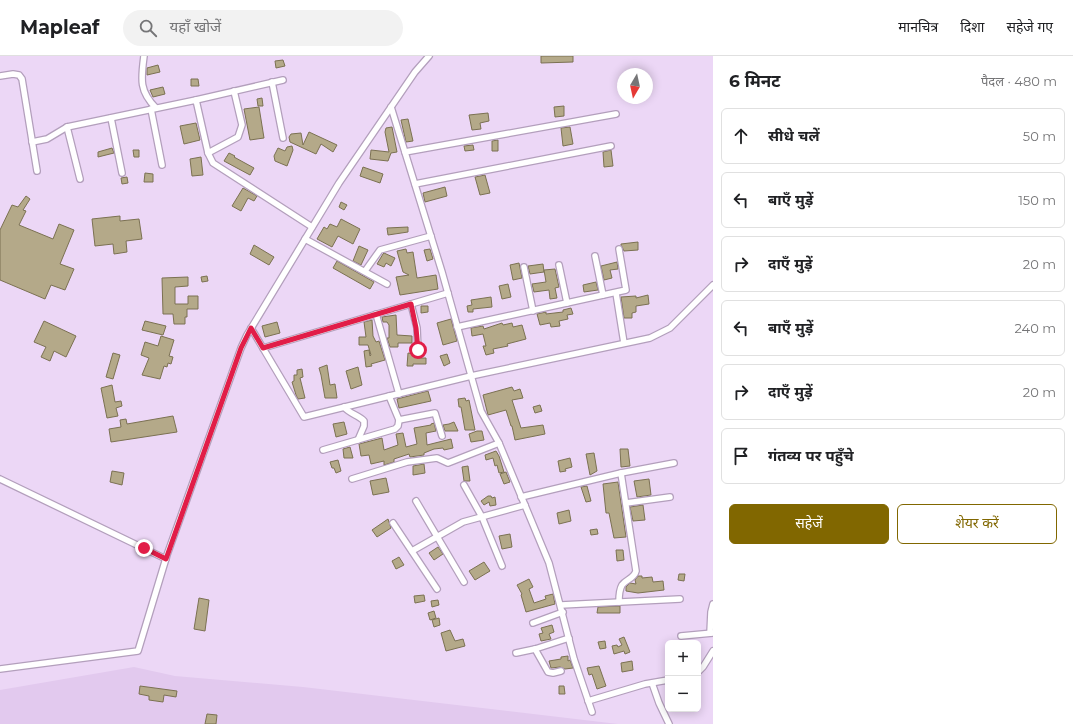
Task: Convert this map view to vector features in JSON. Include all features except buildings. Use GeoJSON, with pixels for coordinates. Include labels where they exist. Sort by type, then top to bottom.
{"type":"FeatureCollection","features":[{"type":"Feature","properties":{"kind":"street"},"geometry":{"type":"LineString","coordinates":[[144,56],[141,78],[143,90],[153,109],[162,165]]}},
{"type":"Feature","properties":{"kind":"street"},"geometry":{"type":"LineString","coordinates":[[0,669],[138,651],[166,559],[241,348],[251,328],[339,183],[415,72],[429,56]]}},
{"type":"Feature","properties":{"kind":"street"},"geometry":{"type":"LineString","coordinates":[[0,76],[13,74],[19,75],[22,79],[37,171]]}},
{"type":"Feature","properties":{"kind":"street"},"geometry":{"type":"LineString","coordinates":[[32,142],[47,139],[67,127],[283,80]]}},
{"type":"Feature","properties":{"kind":"street"},"geometry":{"type":"LineString","coordinates":[[272,82],[283,138]]}},
{"type":"Feature","properties":{"kind":"street"},"geometry":{"type":"LineString","coordinates":[[208,153],[238,137],[241,130],[242,125],[234,91]]}},
{"type":"Feature","properties":{"kind":"street"},"geometry":{"type":"LineString","coordinates":[[196,100],[208,153],[213,162],[312,227]]}},
{"type":"Feature","properties":{"kind":"street"},"geometry":{"type":"LineString","coordinates":[[391,107],[448,292],[481,411],[499,443],[549,563],[574,659],[592,712]]}},
{"type":"Feature","properties":{"kind":"street"},"geometry":{"type":"LineString","coordinates":[[405,152],[616,114]]}},
{"type":"Feature","properties":{"kind":"street"},"geometry":{"type":"LineString","coordinates":[[111,118],[122,173]]}},
{"type":"Feature","properties":{"kind":"street"},"geometry":{"type":"LineString","coordinates":[[67,127],[80,179]]}},
{"type":"Feature","properties":{"kind":"street"},"geometry":{"type":"LineString","coordinates":[[415,184],[611,146]]}},
{"type":"Feature","properties":{"kind":"street"},"geometry":{"type":"LineString","coordinates":[[365,271],[380,250],[431,236]]}},
{"type":"Feature","properties":{"kind":"street"},"geometry":{"type":"LineString","coordinates":[[305,239],[387,284]]}},
{"type":"Feature","properties":{"kind":"street"},"geometry":{"type":"LineString","coordinates":[[457,327],[626,290],[619,249]]}},
{"type":"Feature","properties":{"kind":"street"},"geometry":{"type":"LineString","coordinates":[[595,256],[603,296]]}},
{"type":"Feature","properties":{"kind":"street"},"geometry":{"type":"LineString","coordinates":[[559,265],[567,303]]}},
{"type":"Feature","properties":{"kind":"street"},"geometry":{"type":"LineString","coordinates":[[524,267],[533,311]]}},
{"type":"Feature","properties":{"kind":"street"},"geometry":{"type":"LineString","coordinates":[[251,328],[304,417],[471,376],[650,338],[670,328],[713,285]]}},
{"type":"Feature","properties":{"kind":"street"},"geometry":{"type":"LineString","coordinates":[[263,348],[448,292]]}},
{"type":"Feature","properties":{"kind":"street"},"geometry":{"type":"LineString","coordinates":[[616,293],[624,343]]}},
{"type":"Feature","properties":{"kind":"street"},"geometry":{"type":"LineString","coordinates":[[411,304],[416,328],[418,350]]}},
{"type":"Feature","properties":{"kind":"street"},"geometry":{"type":"LineString","coordinates":[[376,314],[399,394]]}},
{"type":"Feature","properties":{"kind":"street"},"geometry":{"type":"LineString","coordinates":[[323,450],[398,426],[399,420],[389,396]]}},
{"type":"Feature","properties":{"kind":"street"},"geometry":{"type":"LineString","coordinates":[[344,408],[364,421],[364,426],[358,440]]}},
{"type":"Feature","properties":{"kind":"street"},"geometry":{"type":"LineString","coordinates":[[399,420],[435,414],[442,436]]}},
{"type":"Feature","properties":{"kind":"street"},"geometry":{"type":"LineString","coordinates":[[352,479],[407,462],[437,458],[448,463],[499,443]]}},
{"type":"Feature","properties":{"kind":"street"},"geometry":{"type":"LineString","coordinates":[[521,497],[621,473],[674,463]]}},
{"type":"Feature","properties":{"kind":"street"},"geometry":{"type":"LineString","coordinates":[[619,602],[623,583],[635,575],[636,571],[621,473]]}},
{"type":"Feature","properties":{"kind":"street"},"geometry":{"type":"LineString","coordinates":[[0,479],[166,559]]}},
{"type":"Feature","properties":{"kind":"street"},"geometry":{"type":"LineString","coordinates":[[464,486],[482,516],[502,566]]}},
{"type":"Feature","properties":{"kind":"street"},"geometry":{"type":"LineString","coordinates":[[626,503],[670,497]]}},
{"type":"Feature","properties":{"kind":"street"},"geometry":{"type":"LineString","coordinates":[[416,501],[464,582]]}},
{"type":"Feature","properties":{"kind":"street"},"geometry":{"type":"LineString","coordinates":[[412,551],[462,522],[525,505]]}},
{"type":"Feature","properties":{"kind":"street"},"geometry":{"type":"LineString","coordinates":[[393,523],[437,589]]}},
{"type":"Feature","properties":{"kind":"street"},"geometry":{"type":"LineString","coordinates":[[561,605],[680,599]]}},
{"type":"Feature","properties":{"kind":"street"},"geometry":{"type":"LineString","coordinates":[[681,636],[712,633],[711,612],[713,604]]}},
{"type":"Feature","properties":{"kind":"street"},"geometry":{"type":"LineString","coordinates":[[533,623],[563,612]]}},
{"type":"Feature","properties":{"kind":"street"},"geometry":{"type":"LineString","coordinates":[[516,653],[536,649],[569,638]]}},
{"type":"Feature","properties":{"kind":"street"},"geometry":{"type":"LineString","coordinates":[[536,649],[548,672],[553,673],[561,671]]}},
{"type":"Feature","properties":{"kind":"street"},"geometry":{"type":"LineString","coordinates":[[701,669],[713,651]]}},
{"type":"Feature","properties":{"kind":"street"},"geometry":{"type":"LineString","coordinates":[[588,701],[665,681]]}},
{"type":"Feature","properties":{"kind":"street"},"geometry":{"type":"LineString","coordinates":[[652,683],[669,724]]}},
{"type":"Feature","properties":{"kind":"shaded area"},"geometry":{"type":"Polygon","coordinates":[[[134,667],[175,676],[303,687],[618,724],[0,724],[0,690],[134,667]]]}},
{"type":"Feature","properties":{"kind":"route"},"geometry":{"type":"LineString","coordinates":[[144,548],[166,559],[241,348],[251,328],[263,348],[411,304],[418,338],[418,350]]}}]}
